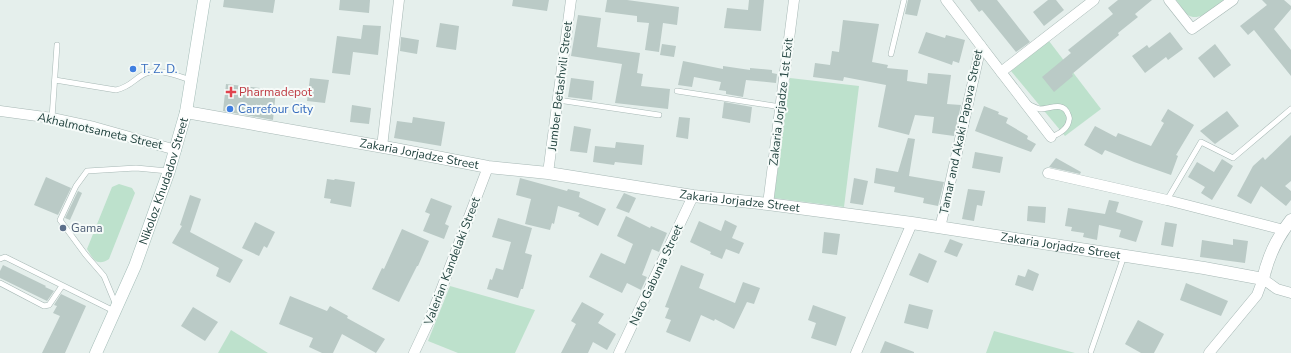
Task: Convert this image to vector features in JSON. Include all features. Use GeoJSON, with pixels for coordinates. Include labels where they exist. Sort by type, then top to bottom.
{"type":"FeatureCollection","features":[{"type":"Feature","properties":{"kind":"street","name":"Nikoloz Khudadov Street"},"geometry":{"type":"LineString","coordinates":[[96,353],[135,266],[176,150],[186,112],[204,0]]}},
{"type":"Feature","properties":{"kind":"street"},"geometry":{"type":"LineString","coordinates":[[382,147],[399,0]]}},
{"type":"Feature","properties":{"kind":"street","name":"Jumber Betashvili Street"},"geometry":{"type":"LineString","coordinates":[[548,173],[571,0]]}},
{"type":"Feature","properties":{"kind":"street","name":"Zakaria Jorjadze 1st Exit"},"geometry":{"type":"LineString","coordinates":[[768,204],[794,0]]}},
{"type":"Feature","properties":{"kind":"street","name":"Tamar and Akaki Papava Street"},"geometry":{"type":"LineString","coordinates":[[940,228],[981,46],[946,0]]}},
{"type":"Feature","properties":{"kind":"street"},"geometry":{"type":"LineString","coordinates":[[1001,72],[1094,0]]}},
{"type":"Feature","properties":{"kind":"street"},"geometry":{"type":"LineString","coordinates":[[1169,0],[1192,29],[1233,0]]}},
{"type":"Feature","properties":{"kind":"street"},"geometry":{"type":"LineString","coordinates":[[981,46],[1051,137]]}},
{"type":"Feature","properties":{"kind":"street","name":"Akhalmotsameta Street"},"geometry":{"type":"LineString","coordinates":[[0,111],[52,118],[94,127],[176,150]]}},
{"type":"Feature","properties":{"kind":"street","name":"Zakaria Jorjadze Street"},"geometry":{"type":"LineString","coordinates":[[186,112],[488,167],[548,173],[694,196],[912,223],[1124,256],[1263,279],[1277,289],[1291,293]]}},
{"type":"Feature","properties":{"kind":"street","name":"Valerian Kandelaki Street"},"geometry":{"type":"LineString","coordinates":[[414,353],[430,319],[488,167]]}},
{"type":"Feature","properties":{"kind":"street"},"geometry":{"type":"LineString","coordinates":[[1048,173],[1167,200],[1284,230]]}},
{"type":"Feature","properties":{"kind":"street","name":"Nato Gabunia Street"},"geometry":{"type":"LineString","coordinates":[[619,353],[694,196]]}},
{"type":"Feature","properties":{"kind":"street"},"geometry":{"type":"LineString","coordinates":[[1209,353],[1257,295],[1263,279],[1266,263],[1277,239],[1291,220]]}},
{"type":"Feature","properties":{"kind":"street"},"geometry":{"type":"LineString","coordinates":[[856,353],[912,223]]}},
{"type":"Feature","properties":{"kind":"lane"},"geometry":{"type":"LineString","coordinates":[[891,54],[904,0]]}},
{"type":"Feature","properties":{"kind":"lane"},"geometry":{"type":"LineString","coordinates":[[52,118],[57,45]]}},
{"type":"Feature","properties":{"kind":"lane"},"geometry":{"type":"LineString","coordinates":[[55,80],[116,90],[125,88],[144,74],[156,71],[191,80]]}},
{"type":"Feature","properties":{"kind":"lane"},"geometry":{"type":"LineString","coordinates":[[677,91],[781,107]]}},
{"type":"Feature","properties":{"kind":"lane"},"geometry":{"type":"LineString","coordinates":[[558,100],[660,115]]}},
{"type":"Feature","properties":{"kind":"lane"},"geometry":{"type":"LineString","coordinates":[[1025,103],[1040,109],[1058,106],[1064,108],[1070,119],[1067,126],[1059,134],[1051,137]]}},
{"type":"Feature","properties":{"kind":"lane"},"geometry":{"type":"LineString","coordinates":[[1167,200],[1201,142],[1233,158],[1291,110]]}},
{"type":"Feature","properties":{"kind":"lane"},"geometry":{"type":"LineString","coordinates":[[116,309],[104,276],[85,254],[60,220],[76,186],[87,171],[136,168],[169,171]]}},
{"type":"Feature","properties":{"kind":"lane"},"geometry":{"type":"LineString","coordinates":[[1091,351],[1124,256]]}},
{"type":"Feature","properties":{"kind":"lane"},"geometry":{"type":"LineString","coordinates":[[0,259],[5,257],[62,286],[116,309]]}},
{"type":"Feature","properties":{"kind":"lane"},"geometry":{"type":"LineString","coordinates":[[0,283],[44,306],[49,305],[62,286]]}},
{"type":"Feature","properties":{"kind":"green space"},"geometry":{"type":"Polygon","coordinates":[[[1176,0],[1227,0],[1208,13],[1197,17],[1192,17],[1186,14],[1176,0]]]}},
{"type":"Feature","properties":{"kind":"green space"},"geometry":{"type":"Polygon","coordinates":[[[1049,41],[1101,109],[1065,136],[1011,71],[1049,41]]]}},
{"type":"Feature","properties":{"kind":"green space"},"geometry":{"type":"Polygon","coordinates":[[[790,78],[859,86],[844,207],[774,198],[790,78]]]}},
{"type":"Feature","properties":{"kind":"green space"},"geometry":{"type":"Polygon","coordinates":[[[119,184],[132,188],[135,193],[109,259],[98,262],[93,259],[87,249],[112,187],[119,184]]]}},
{"type":"Feature","properties":{"kind":"green space"},"geometry":{"type":"Polygon","coordinates":[[[450,286],[535,310],[515,353],[458,353],[428,341],[450,286]]]}},
{"type":"Feature","properties":{"kind":"green space"},"geometry":{"type":"Polygon","coordinates":[[[231,330],[268,353],[218,353],[231,330]]]}},
{"type":"Feature","properties":{"kind":"green space"},"geometry":{"type":"Polygon","coordinates":[[[994,331],[1075,353],[986,353],[994,331]]]}},
{"type":"Feature","properties":{"kind":"building"},"geometry":{"type":"Polygon","coordinates":[[[224,0],[275,0],[273,13],[223,7],[224,0]]]}},
{"type":"Feature","properties":{"kind":"building"},"geometry":{"type":"Polygon","coordinates":[[[340,0],[370,0],[369,13],[339,10],[340,0]]]}},
{"type":"Feature","properties":{"kind":"building"},"geometry":{"type":"Polygon","coordinates":[[[513,0],[549,0],[547,11],[512,6],[513,0]]]}},
{"type":"Feature","properties":{"kind":"building"},"geometry":{"type":"Polygon","coordinates":[[[607,0],[627,0],[679,7],[677,25],[663,23],[659,52],[645,50],[649,23],[637,22],[637,16],[605,12],[607,0]]]}},
{"type":"Feature","properties":{"kind":"building"},"geometry":{"type":"Polygon","coordinates":[[[749,0],[764,0],[761,31],[724,28],[727,8],[748,10],[749,0]]]}},
{"type":"Feature","properties":{"kind":"building"},"geometry":{"type":"Polygon","coordinates":[[[908,0],[921,0],[917,16],[905,14],[908,0]]]}},
{"type":"Feature","properties":{"kind":"building"},"geometry":{"type":"Polygon","coordinates":[[[970,0],[997,0],[1030,42],[1016,52],[982,10],[979,12],[970,0]]]}},
{"type":"Feature","properties":{"kind":"building"},"geometry":{"type":"Polygon","coordinates":[[[1048,0],[1056,0],[1064,10],[1044,26],[1033,12],[1048,0]]]}},
{"type":"Feature","properties":{"kind":"building"},"geometry":{"type":"Polygon","coordinates":[[[1118,0],[1152,0],[1135,14],[1138,17],[1118,33],[1119,35],[1072,74],[1073,76],[1054,92],[1042,77],[1071,53],[1068,50],[1113,14],[1108,8],[1118,0]]]}},
{"type":"Feature","properties":{"kind":"building"},"geometry":{"type":"Polygon","coordinates":[[[1262,0],[1284,0],[1291,6],[1291,9],[1274,29],[1291,50],[1291,76],[1254,30],[1248,35],[1240,26],[1267,5],[1262,0]]]}},
{"type":"Feature","properties":{"kind":"building"},"geometry":{"type":"Polygon","coordinates":[[[578,15],[601,18],[597,47],[640,53],[637,73],[643,74],[641,86],[670,89],[668,109],[615,103],[622,64],[571,56],[578,15]]]}},
{"type":"Feature","properties":{"kind":"building"},"geometry":{"type":"Polygon","coordinates":[[[843,20],[879,24],[872,62],[888,65],[887,68],[908,70],[907,81],[927,84],[928,73],[951,75],[947,104],[961,105],[954,136],[932,133],[934,117],[915,115],[909,135],[878,127],[886,85],[844,77],[843,81],[813,77],[815,63],[830,65],[832,51],[839,52],[843,20]]]}},
{"type":"Feature","properties":{"kind":"building"},"geometry":{"type":"Polygon","coordinates":[[[440,23],[459,26],[456,50],[436,47],[440,23]]]}},
{"type":"Feature","properties":{"kind":"building"},"geometry":{"type":"Polygon","coordinates":[[[363,25],[381,26],[378,55],[353,52],[350,75],[332,73],[337,36],[361,39],[363,25]]]}},
{"type":"Feature","properties":{"kind":"building"},"geometry":{"type":"Polygon","coordinates":[[[926,32],[945,38],[946,35],[965,40],[959,63],[953,61],[952,65],[918,53],[926,32]]]}},
{"type":"Feature","properties":{"kind":"building"},"geometry":{"type":"Polygon","coordinates":[[[1170,32],[1183,49],[1168,60],[1166,57],[1145,73],[1132,56],[1147,45],[1149,48],[1170,32]]]}},
{"type":"Feature","properties":{"kind":"building"},"geometry":{"type":"Polygon","coordinates":[[[401,37],[419,40],[417,54],[400,51],[401,37]]]}},
{"type":"Feature","properties":{"kind":"building"},"geometry":{"type":"Polygon","coordinates":[[[662,44],[676,46],[674,57],[660,55],[662,44]]]}},
{"type":"Feature","properties":{"kind":"building"},"geometry":{"type":"Polygon","coordinates":[[[1215,44],[1231,65],[1214,78],[1198,58],[1215,44]]]}},
{"type":"Feature","properties":{"kind":"building"},"geometry":{"type":"Polygon","coordinates":[[[683,61],[723,69],[723,66],[750,70],[750,68],[772,70],[772,73],[777,74],[776,83],[746,80],[743,97],[726,94],[726,91],[719,90],[721,82],[694,77],[692,87],[678,85],[683,61]]]}},
{"type":"Feature","properties":{"kind":"building"},"geometry":{"type":"Polygon","coordinates":[[[310,78],[329,80],[325,103],[307,101],[310,78]]]}},
{"type":"Feature","properties":{"kind":"building"},"geometry":{"type":"Polygon","coordinates":[[[571,78],[594,81],[592,100],[568,97],[571,78]]]}},
{"type":"Feature","properties":{"kind":"building"},"geometry":{"type":"Polygon","coordinates":[[[226,84],[276,90],[273,120],[223,111],[226,84]]]}},
{"type":"Feature","properties":{"kind":"building"},"geometry":{"type":"Polygon","coordinates":[[[724,102],[752,107],[750,123],[722,118],[724,102]]]}},
{"type":"Feature","properties":{"kind":"building"},"geometry":{"type":"Polygon","coordinates":[[[352,105],[371,108],[369,124],[350,122],[352,105]]]}},
{"type":"Feature","properties":{"kind":"building"},"geometry":{"type":"Polygon","coordinates":[[[984,106],[999,112],[998,114],[1008,118],[1006,123],[1028,136],[1027,139],[1036,144],[1031,152],[975,131],[984,106]]]}},
{"type":"Feature","properties":{"kind":"building"},"geometry":{"type":"Polygon","coordinates":[[[1168,109],[1194,125],[1176,155],[1178,156],[1171,175],[1105,150],[1102,155],[1084,145],[1095,126],[1116,137],[1118,133],[1151,146],[1164,123],[1161,121],[1168,109]]]}},
{"type":"Feature","properties":{"kind":"building"},"geometry":{"type":"Polygon","coordinates":[[[1227,111],[1239,126],[1215,144],[1200,131],[1227,111]]]}},
{"type":"Feature","properties":{"kind":"building"},"geometry":{"type":"Polygon","coordinates":[[[413,117],[445,122],[441,146],[394,138],[397,121],[412,123],[413,117]]]}},
{"type":"Feature","properties":{"kind":"building"},"geometry":{"type":"Polygon","coordinates":[[[679,117],[690,118],[688,139],[676,137],[679,117]]]}},
{"type":"Feature","properties":{"kind":"building"},"geometry":{"type":"Polygon","coordinates":[[[574,126],[591,129],[587,153],[570,151],[574,126]]]}},
{"type":"Feature","properties":{"kind":"building"},"geometry":{"type":"Polygon","coordinates":[[[1291,135],[1291,181],[1285,186],[1291,191],[1291,200],[1286,206],[1261,186],[1251,204],[1237,196],[1253,166],[1263,157],[1265,160],[1291,135]]]}},
{"type":"Feature","properties":{"kind":"building"},"geometry":{"type":"Polygon","coordinates":[[[908,138],[915,139],[909,176],[944,182],[938,206],[923,203],[924,198],[894,192],[895,187],[874,183],[876,168],[898,172],[908,138]]]}},
{"type":"Feature","properties":{"kind":"building"},"geometry":{"type":"Polygon","coordinates":[[[616,142],[644,145],[642,165],[615,162],[614,165],[593,162],[595,146],[615,148],[616,142]]]}},
{"type":"Feature","properties":{"kind":"building"},"geometry":{"type":"Polygon","coordinates":[[[975,152],[1003,157],[1000,173],[972,168],[975,152]]]}},
{"type":"Feature","properties":{"kind":"building"},"geometry":{"type":"Polygon","coordinates":[[[1056,158],[1081,172],[1080,174],[1049,167],[1056,158]]]}},
{"type":"Feature","properties":{"kind":"building"},"geometry":{"type":"Polygon","coordinates":[[[1222,159],[1233,166],[1212,200],[1201,193],[1205,187],[1188,177],[1197,162],[1214,172],[1222,159]]]}},
{"type":"Feature","properties":{"kind":"building"},"geometry":{"type":"Polygon","coordinates":[[[46,177],[71,188],[58,215],[34,205],[46,177]]]}},
{"type":"Feature","properties":{"kind":"building"},"geometry":{"type":"Polygon","coordinates":[[[520,178],[567,191],[568,189],[580,192],[579,197],[606,209],[598,226],[578,216],[580,213],[558,206],[554,224],[552,223],[550,230],[525,224],[531,199],[516,195],[520,178]]]}},
{"type":"Feature","properties":{"kind":"building"},"geometry":{"type":"Polygon","coordinates":[[[854,178],[868,181],[863,205],[850,203],[854,178]]]}},
{"type":"Feature","properties":{"kind":"building"},"geometry":{"type":"Polygon","coordinates":[[[327,179],[355,182],[351,207],[330,203],[331,199],[324,198],[327,179]]]}},
{"type":"Feature","properties":{"kind":"building"},"geometry":{"type":"Polygon","coordinates":[[[968,189],[985,191],[982,206],[977,205],[974,221],[962,219],[968,189]]]}},
{"type":"Feature","properties":{"kind":"building"},"geometry":{"type":"Polygon","coordinates":[[[78,191],[82,193],[70,220],[65,218],[78,191]]]}},
{"type":"Feature","properties":{"kind":"building"},"geometry":{"type":"Polygon","coordinates":[[[624,193],[636,198],[629,213],[616,208],[624,193]]]}},
{"type":"Feature","properties":{"kind":"building"},"geometry":{"type":"Polygon","coordinates":[[[190,195],[201,199],[190,232],[243,260],[230,283],[216,276],[219,268],[172,243],[182,226],[180,225],[190,195]]]}},
{"type":"Feature","properties":{"kind":"building"},"geometry":{"type":"Polygon","coordinates":[[[431,198],[452,206],[445,224],[449,226],[444,239],[423,231],[430,214],[425,212],[431,198]]]}},
{"type":"Feature","properties":{"kind":"building"},"geometry":{"type":"Polygon","coordinates":[[[1109,200],[1119,202],[1116,212],[1143,221],[1136,242],[1119,237],[1121,230],[1099,225],[1097,240],[1083,237],[1084,233],[1071,231],[1072,227],[1065,226],[1068,208],[1105,214],[1109,200]]]}},
{"type":"Feature","properties":{"kind":"building"},"geometry":{"type":"Polygon","coordinates":[[[1028,206],[1046,207],[1045,223],[1027,221],[1028,206]]]}},
{"type":"Feature","properties":{"kind":"building"},"geometry":{"type":"Polygon","coordinates":[[[626,216],[650,228],[651,226],[667,233],[659,252],[652,249],[642,275],[647,277],[641,290],[627,283],[622,293],[589,277],[601,253],[625,264],[633,244],[617,236],[626,216]]]}},
{"type":"Feature","properties":{"kind":"building"},"geometry":{"type":"Polygon","coordinates":[[[498,218],[532,228],[525,253],[532,255],[523,289],[521,289],[518,298],[487,289],[496,268],[503,270],[511,242],[492,237],[498,218]]]}},
{"type":"Feature","properties":{"kind":"building"},"geometry":{"type":"Polygon","coordinates":[[[725,220],[737,226],[732,238],[744,243],[739,254],[726,249],[722,259],[710,254],[711,252],[690,242],[699,221],[721,231],[725,220]]]}},
{"type":"Feature","properties":{"kind":"building"},"geometry":{"type":"Polygon","coordinates":[[[255,222],[275,232],[267,248],[264,246],[259,256],[242,248],[255,222]]]}},
{"type":"Feature","properties":{"kind":"building"},"geometry":{"type":"Polygon","coordinates":[[[1165,222],[1177,224],[1173,247],[1161,245],[1165,222]]]}},
{"type":"Feature","properties":{"kind":"building"},"geometry":{"type":"Polygon","coordinates":[[[402,229],[429,241],[399,302],[372,289],[382,268],[384,269],[402,229]]]}},
{"type":"Feature","properties":{"kind":"building"},"geometry":{"type":"Polygon","coordinates":[[[824,232],[840,234],[837,255],[822,253],[824,232]]]}},
{"type":"Feature","properties":{"kind":"building"},"geometry":{"type":"Polygon","coordinates":[[[950,239],[963,244],[957,257],[944,252],[950,239]]]}},
{"type":"Feature","properties":{"kind":"building"},"geometry":{"type":"Polygon","coordinates":[[[1233,239],[1248,241],[1245,263],[1200,257],[1202,240],[1233,245],[1233,239]]]}},
{"type":"Feature","properties":{"kind":"building"},"geometry":{"type":"Polygon","coordinates":[[[919,253],[937,261],[928,283],[909,275],[919,253]]]}},
{"type":"Feature","properties":{"kind":"building"},"geometry":{"type":"Polygon","coordinates":[[[3,265],[54,291],[47,301],[0,278],[0,271],[3,265]]]}},
{"type":"Feature","properties":{"kind":"building"},"geometry":{"type":"Polygon","coordinates":[[[681,265],[704,274],[699,288],[735,303],[743,282],[760,288],[754,304],[747,302],[734,329],[715,319],[714,321],[701,315],[690,342],[666,332],[671,320],[665,318],[669,308],[665,307],[681,265]]]}},
{"type":"Feature","properties":{"kind":"building"},"geometry":{"type":"Polygon","coordinates":[[[1028,269],[1039,274],[1033,291],[1015,285],[1018,275],[1025,277],[1028,269]]]}},
{"type":"Feature","properties":{"kind":"building"},"geometry":{"type":"Polygon","coordinates":[[[1186,283],[1228,301],[1221,316],[1180,300],[1186,283]]]}},
{"type":"Feature","properties":{"kind":"building"},"geometry":{"type":"Polygon","coordinates":[[[61,294],[86,306],[65,353],[42,353],[60,316],[53,313],[57,306],[54,305],[61,294]]]}},
{"type":"Feature","properties":{"kind":"building"},"geometry":{"type":"Polygon","coordinates":[[[290,296],[327,311],[330,306],[348,316],[347,318],[385,339],[376,353],[342,334],[333,353],[322,353],[309,347],[313,338],[279,324],[290,296]]]}},
{"type":"Feature","properties":{"kind":"building"},"geometry":{"type":"Polygon","coordinates":[[[582,302],[604,314],[598,323],[616,334],[607,350],[593,342],[588,353],[561,353],[576,324],[571,321],[582,302]]]}},
{"type":"Feature","properties":{"kind":"building"},"geometry":{"type":"Polygon","coordinates":[[[909,304],[933,310],[928,329],[904,323],[909,304]]]}},
{"type":"Feature","properties":{"kind":"building"},"geometry":{"type":"Polygon","coordinates":[[[813,305],[846,317],[836,346],[811,338],[816,323],[808,320],[813,305]]]}},
{"type":"Feature","properties":{"kind":"building"},"geometry":{"type":"Polygon","coordinates":[[[193,307],[218,322],[205,341],[181,326],[193,307]]]}},
{"type":"Feature","properties":{"kind":"building"},"geometry":{"type":"Polygon","coordinates":[[[1138,320],[1164,334],[1154,353],[1141,353],[1125,344],[1138,320]]]}},
{"type":"Feature","properties":{"kind":"building"},"geometry":{"type":"Polygon","coordinates":[[[885,341],[914,352],[914,353],[880,353],[885,341]]]}},
{"type":"Feature","properties":{"kind":"place","name":"T. Z. D."},"geometry":{"type":"Point","coordinates":[133,69]}},
{"type":"Feature","properties":{"kind":"place","name":"Pharmadepot"},"geometry":{"type":"Point","coordinates":[231,92]}},
{"type":"Feature","properties":{"kind":"place","name":"Carrefour City"},"geometry":{"type":"Point","coordinates":[230,109]}},
{"type":"Feature","properties":{"kind":"place","name":"Gama"},"geometry":{"type":"Point","coordinates":[63,228]}}]}
